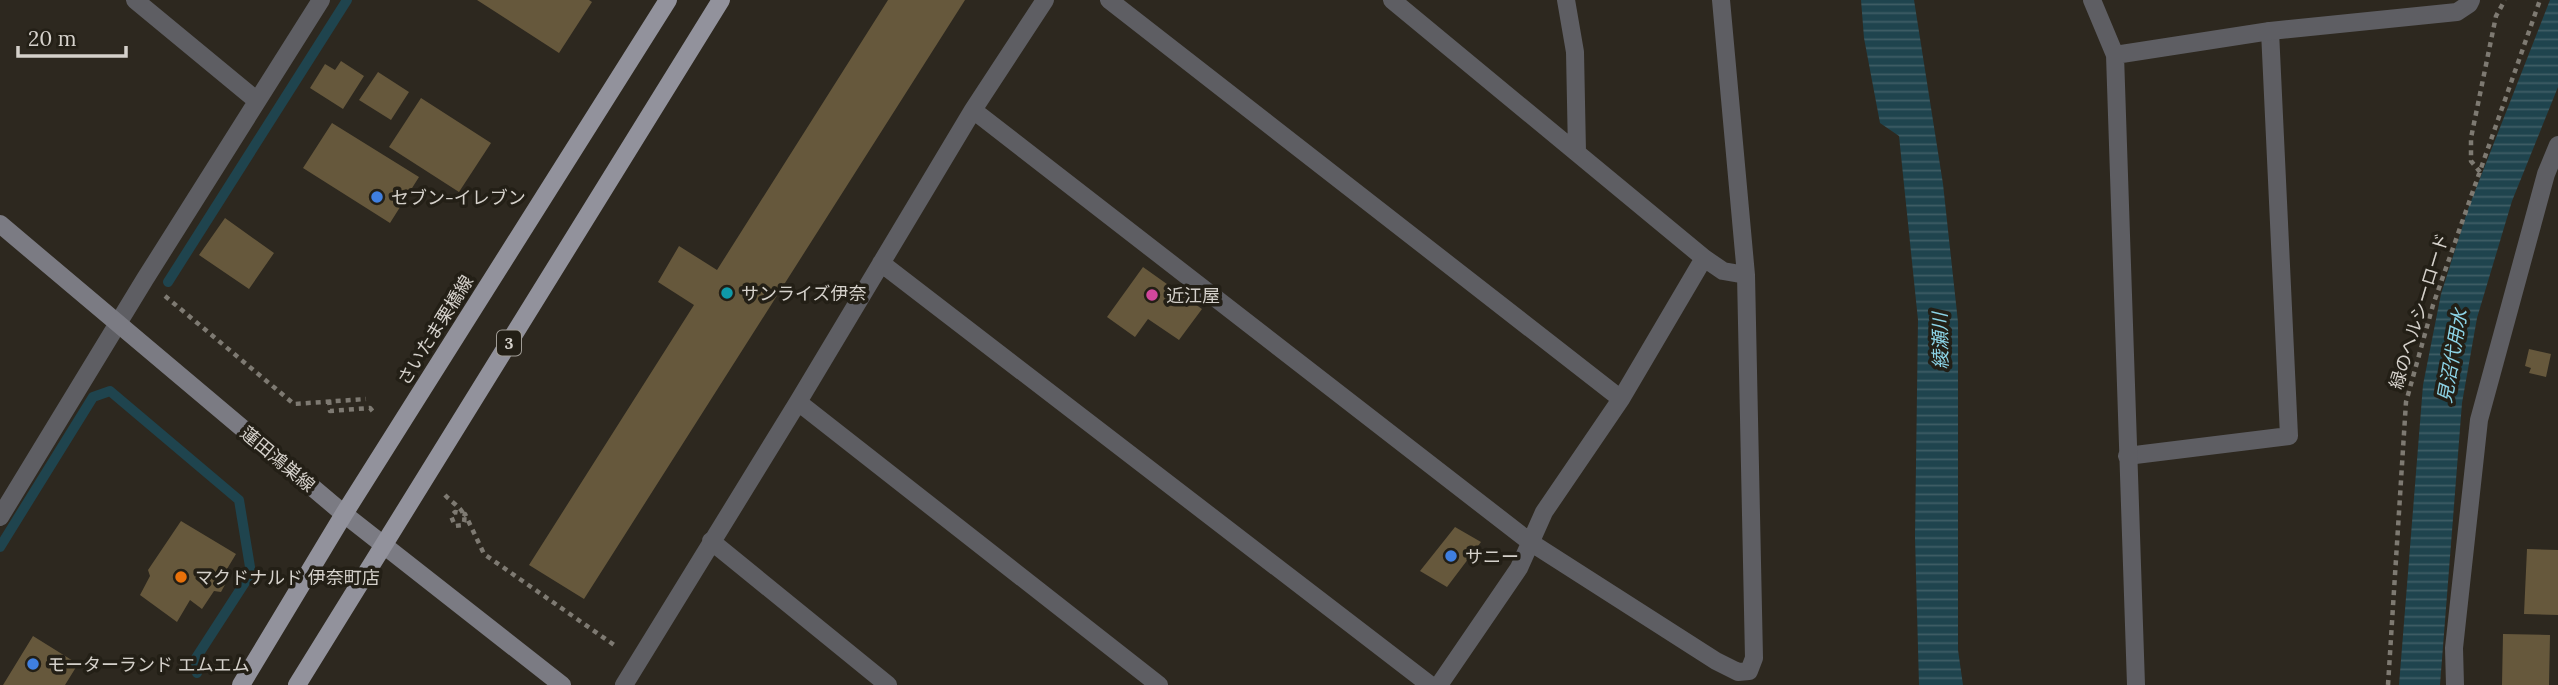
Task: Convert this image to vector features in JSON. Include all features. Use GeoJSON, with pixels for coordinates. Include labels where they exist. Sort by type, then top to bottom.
{"type":"FeatureCollection","features":[{"type":"Feature","properties":{"kind":"main road","name":"さいたま栗橋線"},"geometry":{"type":"LineString","coordinates":[[241,685],[344,514],[668,0]]}},
{"type":"Feature","properties":{"kind":"main road","name":"3"},"geometry":{"type":"LineString","coordinates":[[297,685],[721,0]]}},
{"type":"Feature","properties":{"kind":"main road","name":"蓮田鴻巣線"},"geometry":{"type":"LineString","coordinates":[[0,224],[384,547],[562,685]]}},
{"type":"Feature","properties":{"kind":"street"},"geometry":{"type":"LineString","coordinates":[[135,0],[256,100]]}},
{"type":"Feature","properties":{"kind":"street"},"geometry":{"type":"LineString","coordinates":[[0,517],[256,100],[321,0]]}},
{"type":"Feature","properties":{"kind":"street"},"geometry":{"type":"LineString","coordinates":[[624,685],[973,110],[1045,0]]}},
{"type":"Feature","properties":{"kind":"street"},"geometry":{"type":"LineString","coordinates":[[1109,0],[1621,399]]}},
{"type":"Feature","properties":{"kind":"street"},"geometry":{"type":"LineString","coordinates":[[1566,0],[1575,52],[1577,152]]}},
{"type":"Feature","properties":{"kind":"street"},"geometry":{"type":"LineString","coordinates":[[973,110],[1530,542],[1716,661],[1738,672],[1749,671],[1754,658],[1746,275],[1721,0]]}},
{"type":"Feature","properties":{"kind":"street"},"geometry":{"type":"LineString","coordinates":[[2092,0],[2115,55],[2136,685]]}},
{"type":"Feature","properties":{"kind":"street"},"geometry":{"type":"LineString","coordinates":[[2115,55],[2270,31],[2457,12],[2471,0]]}},
{"type":"Feature","properties":{"kind":"street"},"geometry":{"type":"LineString","coordinates":[[1400,3],[1704,258],[1723,271],[1746,275]]}},
{"type":"Feature","properties":{"kind":"street"},"geometry":{"type":"LineString","coordinates":[[2127,456],[2289,436],[2270,31]]}},
{"type":"Feature","properties":{"kind":"street"},"geometry":{"type":"LineString","coordinates":[[2455,685],[2454,648],[2479,420],[2546,174],[2558,145]]}},
{"type":"Feature","properties":{"kind":"street"},"geometry":{"type":"LineString","coordinates":[[1439,685],[1519,568],[1544,512],[1621,399],[1704,258]]}},
{"type":"Feature","properties":{"kind":"street"},"geometry":{"type":"LineString","coordinates":[[881,263],[1430,685]]}},
{"type":"Feature","properties":{"kind":"street"},"geometry":{"type":"LineString","coordinates":[[798,402],[1159,685]]}},
{"type":"Feature","properties":{"kind":"street"},"geometry":{"type":"LineString","coordinates":[[711,541],[888,685]]}},
{"type":"Feature","properties":{"kind":"path"},"geometry":{"type":"LineString","coordinates":[[2480,172],[2471,161],[2471,138],[2496,16],[2505,0]]}},
{"type":"Feature","properties":{"kind":"path","name":"緑のヘルシーロード"},"geometry":{"type":"LineString","coordinates":[[2388,685],[2406,402],[2433,304],[2540,0]]}},
{"type":"Feature","properties":{"kind":"path"},"geometry":{"type":"LineString","coordinates":[[145,279],[294,404],[366,399]]}},
{"type":"Feature","properties":{"kind":"path"},"geometry":{"type":"LineString","coordinates":[[329,400],[330,411],[370,408]]}},
{"type":"Feature","properties":{"kind":"path"},"geometry":{"type":"LineString","coordinates":[[453,503],[464,511],[465,523],[455,526],[451,516],[455,512],[465,514],[484,554],[638,662]]}},
{"type":"Feature","properties":{"kind":"water","name":"綾瀬川"},"geometry":{"type":"Polygon","coordinates":[[[1861,0],[1914,0],[1943,184],[1958,322],[1958,650],[1963,685],[1919,685],[1915,537],[1918,320],[1899,136],[1880,123],[1864,38],[1861,0]]]}},
{"type":"Feature","properties":{"kind":"water","name":"見沼代用水"},"geometry":{"type":"Polygon","coordinates":[[[2550,0],[2558,0],[2558,87],[2512,201],[2477,318],[2462,403],[2440,685],[2399,685],[2423,385],[2441,294],[2468,209],[2550,0]]]}},
{"type":"Feature","properties":{"kind":"building"},"geometry":{"type":"Polygon","coordinates":[[[477,0],[589,0],[592,2],[559,53],[477,0]]]}},
{"type":"Feature","properties":{"kind":"building","name":"サンライズ伊奈"},"geometry":{"type":"Polygon","coordinates":[[[888,0],[965,0],[584,599],[529,565],[694,305],[658,282],[679,246],[717,270],[888,0]]]}},
{"type":"Feature","properties":{"kind":"building"},"geometry":{"type":"Polygon","coordinates":[[[341,61],[364,76],[343,109],[310,88],[325,64],[335,70],[341,61]]]}},
{"type":"Feature","properties":{"kind":"building"},"geometry":{"type":"Polygon","coordinates":[[[378,72],[409,92],[391,120],[359,100],[378,72]]]}},
{"type":"Feature","properties":{"kind":"building"},"geometry":{"type":"Polygon","coordinates":[[[421,98],[491,143],[459,192],[389,147],[421,98]]]}},
{"type":"Feature","properties":{"kind":"building"},"geometry":{"type":"Polygon","coordinates":[[[332,123],[419,177],[390,223],[303,168],[332,123]]]}},
{"type":"Feature","properties":{"kind":"building"},"geometry":{"type":"Polygon","coordinates":[[[225,218],[274,253],[249,289],[199,255],[225,218]]]}},
{"type":"Feature","properties":{"kind":"building"},"geometry":{"type":"Polygon","coordinates":[[[1143,267],[1202,309],[1179,340],[1148,319],[1135,337],[1107,317],[1143,267]]]}},
{"type":"Feature","properties":{"kind":"building"},"geometry":{"type":"Polygon","coordinates":[[[2529,349],[2551,354],[2546,377],[2529,373],[2531,368],[2525,366],[2529,349]]]}},
{"type":"Feature","properties":{"kind":"building"},"geometry":{"type":"Polygon","coordinates":[[[181,521],[236,554],[224,574],[228,579],[221,592],[214,591],[202,609],[190,600],[177,622],[140,595],[150,576],[148,570],[181,521]]]}},
{"type":"Feature","properties":{"kind":"building"},"geometry":{"type":"Polygon","coordinates":[[[1455,527],[1481,542],[1447,587],[1420,571],[1455,527]]]}},
{"type":"Feature","properties":{"kind":"building"},"geometry":{"type":"Polygon","coordinates":[[[2527,549],[2558,550],[2558,615],[2524,614],[2527,549]]]}},
{"type":"Feature","properties":{"kind":"building"},"geometry":{"type":"Polygon","coordinates":[[[2503,634],[2550,635],[2549,685],[2502,685],[2503,634]]]}},
{"type":"Feature","properties":{"kind":"building"},"geometry":{"type":"Polygon","coordinates":[[[33,636],[78,664],[65,685],[3,685],[33,636]]]}},
{"type":"Feature","properties":{"kind":"waterway"},"geometry":{"type":"LineString","coordinates":[[168,282],[347,0]]}},
{"type":"Feature","properties":{"kind":"waterway"},"geometry":{"type":"LineString","coordinates":[[0,547],[93,397],[110,391],[239,500],[251,573],[196,658],[197,673]]}},
{"type":"Feature","properties":{"kind":"place","name":"セブン-イレブン"},"geometry":{"type":"Point","coordinates":[377,197]}},
{"type":"Feature","properties":{"kind":"place","name":"サンライズ伊奈"},"geometry":{"type":"Point","coordinates":[727,293]}},
{"type":"Feature","properties":{"kind":"place","name":"近江屋"},"geometry":{"type":"Point","coordinates":[1152,295]}},
{"type":"Feature","properties":{"kind":"place","name":"サニー"},"geometry":{"type":"Point","coordinates":[1451,556]}},
{"type":"Feature","properties":{"kind":"place","name":"マクドナルド 伊奈町店"},"geometry":{"type":"Point","coordinates":[181,577]}},
{"type":"Feature","properties":{"kind":"place","name":"モーターランド エムエム"},"geometry":{"type":"Point","coordinates":[33,664]}}]}
